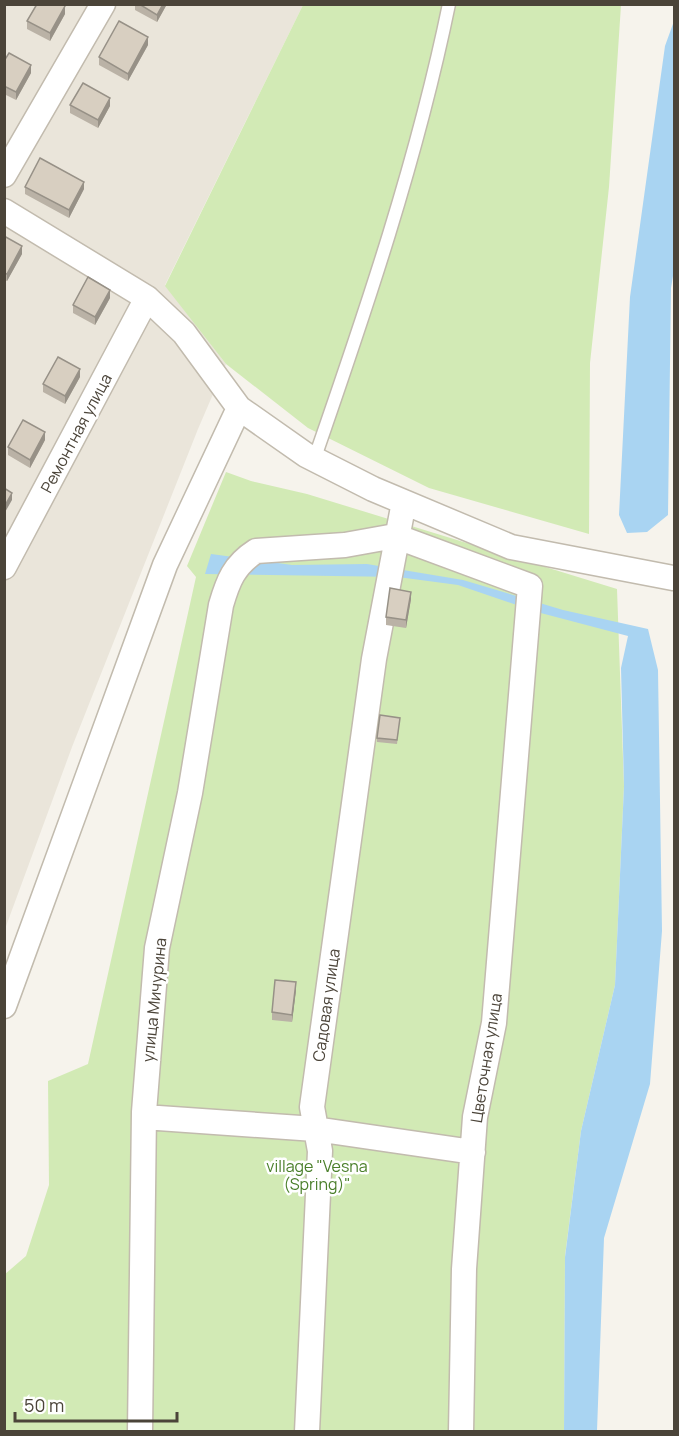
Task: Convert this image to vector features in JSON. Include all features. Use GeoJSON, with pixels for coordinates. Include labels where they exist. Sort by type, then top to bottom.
{"type":"FeatureCollection","features":[{"type":"Feature","properties":{"kind":"street"},"geometry":{"type":"LineString","coordinates":[[4,176],[103,4]]}},
{"type":"Feature","properties":{"kind":"street"},"geometry":{"type":"LineString","coordinates":[[4,211],[147,298],[184,333],[238,408],[314,460],[404,502],[511,547],[673,578]]}},
{"type":"Feature","properties":{"kind":"street","name":"Ремонтная улица"},"geometry":{"type":"LineString","coordinates":[[4,567],[147,298]]}},
{"type":"Feature","properties":{"kind":"street"},"geometry":{"type":"LineString","coordinates":[[4,1006],[165,565],[238,408]]}},
{"type":"Feature","properties":{"kind":"street","name":"Садовая улица"},"geometry":{"type":"LineString","coordinates":[[307,1431],[320,1151],[312,1107],[389,572],[404,502]]}},
{"type":"Feature","properties":{"kind":"street","name":"улица Мичурина"},"geometry":{"type":"LineString","coordinates":[[140,1431],[144,1117],[157,948],[190,793],[221,605],[237,567],[256,551],[336,546],[395,536]]}},
{"type":"Feature","properties":{"kind":"street","name":"Цветочная улица"},"geometry":{"type":"LineString","coordinates":[[395,536],[530,586],[495,1023],[475,1117],[472,1152],[464,1269],[461,1431]]}},
{"type":"Feature","properties":{"kind":"street"},"geometry":{"type":"LineString","coordinates":[[144,1117],[315,1129],[472,1152]]}},
{"type":"Feature","properties":{"kind":"lane"},"geometry":{"type":"LineString","coordinates":[[314,460],[391,230],[420,131],[449,4]]}},
{"type":"Feature","properties":{"kind":"shaded area"},"geometry":{"type":"Polygon","coordinates":[[[5,5],[303,5],[165,285],[226,364],[72,747],[5,929],[5,5]]]}},
{"type":"Feature","properties":{"kind":"green space"},"geometry":{"type":"Polygon","coordinates":[[[303,5],[621,5],[609,187],[590,363],[589,534],[429,488],[308,428],[226,364],[165,286],[303,5]]]}},
{"type":"Feature","properties":{"kind":"green space","name":"village \"Vesna (Spring)\""},"geometry":{"type":"Polygon","coordinates":[[[226,472],[251,481],[307,494],[617,589],[624,786],[615,985],[581,1131],[565,1256],[564,1431],[5,1431],[4,1275],[26,1256],[49,1185],[48,1081],[88,1064],[196,577],[187,566],[226,472]]]}},
{"type":"Feature","properties":{"kind":"water"},"geometry":{"type":"Polygon","coordinates":[[[674,21],[674,270],[671,288],[668,515],[647,532],[627,533],[619,515],[630,297],[665,46],[674,21]]]}},
{"type":"Feature","properties":{"kind":"water"},"geometry":{"type":"Polygon","coordinates":[[[211,554],[292,565],[367,564],[463,580],[563,610],[648,629],[658,670],[662,931],[650,1084],[604,1238],[597,1431],[564,1431],[565,1257],[581,1131],[615,985],[624,786],[621,668],[628,636],[537,612],[458,585],[398,577],[205,574],[211,554]]]}},
{"type":"Feature","properties":{"kind":"building"},"geometry":{"type":"Polygon","coordinates":[[[37,4],[65,6],[50,33],[27,21],[37,4]]]}},
{"type":"Feature","properties":{"kind":"building"},"geometry":{"type":"Polygon","coordinates":[[[139,4],[163,4],[157,15],[139,4]]]}},
{"type":"Feature","properties":{"kind":"building"},"geometry":{"type":"Polygon","coordinates":[[[119,21],[148,37],[128,74],[99,57],[119,21]]]}},
{"type":"Feature","properties":{"kind":"building"},"geometry":{"type":"Polygon","coordinates":[[[9,53],[31,65],[16,92],[4,86],[4,61],[9,53]]]}},
{"type":"Feature","properties":{"kind":"building"},"geometry":{"type":"Polygon","coordinates":[[[83,83],[110,98],[98,120],[70,105],[83,83]]]}},
{"type":"Feature","properties":{"kind":"building"},"geometry":{"type":"Polygon","coordinates":[[[40,158],[84,182],[69,210],[25,187],[40,158]]]}},
{"type":"Feature","properties":{"kind":"building"},"geometry":{"type":"Polygon","coordinates":[[[4,236],[22,246],[7,274],[4,273],[4,236]]]}},
{"type":"Feature","properties":{"kind":"building"},"geometry":{"type":"Polygon","coordinates":[[[88,277],[110,290],[95,317],[73,305],[88,277]]]}},
{"type":"Feature","properties":{"kind":"building"},"geometry":{"type":"Polygon","coordinates":[[[58,357],[80,369],[65,396],[43,384],[58,357]]]}},
{"type":"Feature","properties":{"kind":"building"},"geometry":{"type":"Polygon","coordinates":[[[23,420],[45,432],[30,460],[8,447],[23,420]]]}},
{"type":"Feature","properties":{"kind":"building"},"geometry":{"type":"Polygon","coordinates":[[[4,488],[12,493],[4,507],[4,488]]]}},
{"type":"Feature","properties":{"kind":"building"},"geometry":{"type":"Polygon","coordinates":[[[390,588],[411,592],[406,620],[386,617],[390,588]]]}},
{"type":"Feature","properties":{"kind":"building"},"geometry":{"type":"Polygon","coordinates":[[[380,715],[400,718],[397,740],[377,738],[380,715]]]}},
{"type":"Feature","properties":{"kind":"building"},"geometry":{"type":"Polygon","coordinates":[[[275,980],[296,982],[292,1015],[272,1012],[275,980]]]}}]}
